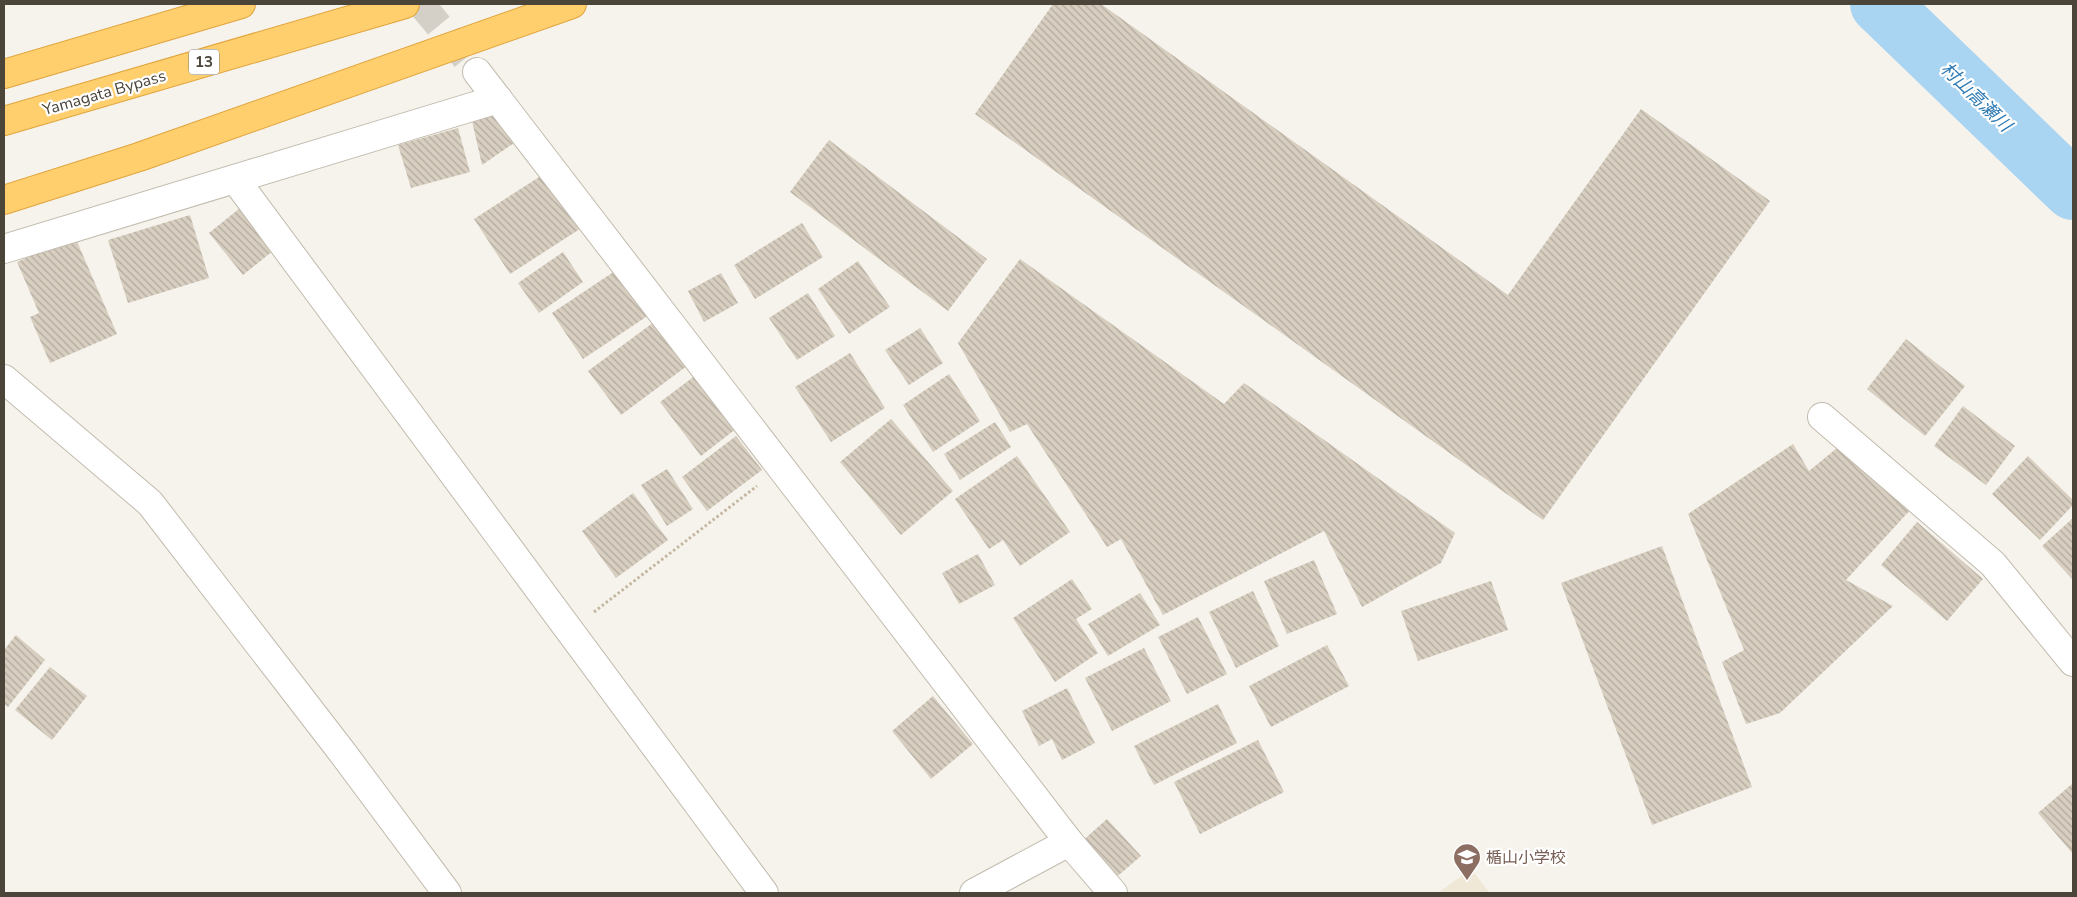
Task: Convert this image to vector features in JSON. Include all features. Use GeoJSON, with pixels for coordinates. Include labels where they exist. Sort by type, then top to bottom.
{"type":"FeatureCollection","features":[{"type":"Feature","properties":{"kind":"highway"},"geometry":{"type":"LineString","coordinates":[[4,74],[241,4]]}},
{"type":"Feature","properties":{"kind":"highway","name":"Yamagata Bypass"},"geometry":{"type":"LineString","coordinates":[[4,121],[405,4]]}},
{"type":"Feature","properties":{"kind":"highway"},"geometry":{"type":"LineString","coordinates":[[4,200],[139,157],[572,4]]}},
{"type":"Feature","properties":{"kind":"lane"},"geometry":{"type":"LineString","coordinates":[[477,72],[1069,842],[1113,893]]}},
{"type":"Feature","properties":{"kind":"lane"},"geometry":{"type":"LineString","coordinates":[[4,249],[498,99]]}},
{"type":"Feature","properties":{"kind":"lane"},"geometry":{"type":"LineString","coordinates":[[235,179],[764,893]]}},
{"type":"Feature","properties":{"kind":"lane"},"geometry":{"type":"LineString","coordinates":[[4,379],[150,504],[336,744],[447,893]]}},
{"type":"Feature","properties":{"kind":"lane"},"geometry":{"type":"LineString","coordinates":[[1822,417],[1992,564],[2073,662]]}},
{"type":"Feature","properties":{"kind":"lane"},"geometry":{"type":"LineString","coordinates":[[974,893],[1069,842]]}},
{"type":"Feature","properties":{"kind":"path"},"geometry":{"type":"LineString","coordinates":[[570,631],[781,468]]}},
{"type":"Feature","properties":{"kind":"shaded area","name":"楯山小学校"},"geometry":{"type":"Polygon","coordinates":[[[1471,869],[1490,893],[1438,893],[1471,869]]]}},
{"type":"Feature","properties":{"kind":"building"},"geometry":{"type":"Polygon","coordinates":[[[1053,4],[1101,4],[1508,295],[1641,109],[1770,201],[1543,520],[975,114],[1053,4]]]}},
{"type":"Feature","properties":{"kind":"building"},"geometry":{"type":"Polygon","coordinates":[[[503,113],[520,139],[482,165],[472,121],[503,113]]]}},
{"type":"Feature","properties":{"kind":"building"},"geometry":{"type":"Polygon","coordinates":[[[458,128],[470,172],[411,188],[398,145],[458,128]]]}},
{"type":"Feature","properties":{"kind":"building"},"geometry":{"type":"Polygon","coordinates":[[[829,140],[987,259],[948,311],[790,192],[829,140]]]}},
{"type":"Feature","properties":{"kind":"building"},"geometry":{"type":"Polygon","coordinates":[[[547,172],[583,227],[510,274],[474,219],[547,172]]]}},
{"type":"Feature","properties":{"kind":"building"},"geometry":{"type":"Polygon","coordinates":[[[240,208],[274,250],[243,275],[209,233],[240,208]]]}},
{"type":"Feature","properties":{"kind":"building"},"geometry":{"type":"Polygon","coordinates":[[[190,215],[209,278],[128,303],[108,240],[190,215]]]}},
{"type":"Feature","properties":{"kind":"building"},"geometry":{"type":"Polygon","coordinates":[[[802,223],[823,257],[755,299],[734,265],[802,223]]]}},
{"type":"Feature","properties":{"kind":"building"},"geometry":{"type":"Polygon","coordinates":[[[75,237],[117,334],[50,363],[30,317],[39,313],[17,262],[75,237]]]}},
{"type":"Feature","properties":{"kind":"building"},"geometry":{"type":"Polygon","coordinates":[[[563,252],[583,282],[539,313],[518,283],[563,252]]]}},
{"type":"Feature","properties":{"kind":"building"},"geometry":{"type":"Polygon","coordinates":[[[1020,259],[1224,404],[1244,383],[1455,533],[1441,563],[1362,607],[1324,531],[1163,615],[1121,539],[1107,547],[1027,424],[1010,432],[958,343],[1020,259]]]}},
{"type":"Feature","properties":{"kind":"building"},"geometry":{"type":"Polygon","coordinates":[[[858,261],[890,307],[849,334],[818,289],[858,261]]]}},
{"type":"Feature","properties":{"kind":"building"},"geometry":{"type":"Polygon","coordinates":[[[618,269],[649,315],[583,359],[552,313],[618,269]]]}},
{"type":"Feature","properties":{"kind":"building"},"geometry":{"type":"Polygon","coordinates":[[[721,273],[738,303],[704,322],[688,291],[721,273]]]}},
{"type":"Feature","properties":{"kind":"building"},"geometry":{"type":"Polygon","coordinates":[[[808,293],[835,336],[797,360],[769,318],[808,293]]]}},
{"type":"Feature","properties":{"kind":"building"},"geometry":{"type":"Polygon","coordinates":[[[658,319],[691,363],[621,415],[588,371],[658,319]]]}},
{"type":"Feature","properties":{"kind":"building"},"geometry":{"type":"Polygon","coordinates":[[[920,328],[943,363],[909,385],[885,350],[920,328]]]}},
{"type":"Feature","properties":{"kind":"building"},"geometry":{"type":"Polygon","coordinates":[[[1906,339],[1965,386],[1925,436],[1867,389],[1906,339]]]}},
{"type":"Feature","properties":{"kind":"building"},"geometry":{"type":"Polygon","coordinates":[[[850,353],[885,408],[831,442],[795,387],[850,353]]]}},
{"type":"Feature","properties":{"kind":"building"},"geometry":{"type":"Polygon","coordinates":[[[700,372],[741,425],[701,456],[660,402],[700,372]]]}},
{"type":"Feature","properties":{"kind":"building"},"geometry":{"type":"Polygon","coordinates":[[[949,374],[980,421],[933,452],[903,405],[949,374]]]}},
{"type":"Feature","properties":{"kind":"building"},"geometry":{"type":"Polygon","coordinates":[[[1963,406],[2015,446],[1986,485],[1934,446],[1963,406]]]}},
{"type":"Feature","properties":{"kind":"building"},"geometry":{"type":"Polygon","coordinates":[[[891,419],[953,491],[901,535],[840,462],[891,419]]]}},
{"type":"Feature","properties":{"kind":"building"},"geometry":{"type":"Polygon","coordinates":[[[995,422],[1011,447],[960,480],[944,454],[995,422]]]}},
{"type":"Feature","properties":{"kind":"building"},"geometry":{"type":"Polygon","coordinates":[[[736,436],[762,470],[707,511],[682,477],[736,436]]]}},
{"type":"Feature","properties":{"kind":"building"},"geometry":{"type":"Polygon","coordinates":[[[1793,444],[1809,471],[1837,448],[1912,508],[1846,580],[1893,606],[1780,713],[1746,724],[1722,662],[1744,650],[1688,514],[1793,444]]]}},
{"type":"Feature","properties":{"kind":"building"},"geometry":{"type":"Polygon","coordinates":[[[1017,456],[1070,532],[1020,566],[1003,540],[989,549],[955,499],[1017,456]]]}},
{"type":"Feature","properties":{"kind":"building"},"geometry":{"type":"Polygon","coordinates":[[[2028,456],[2073,500],[2073,505],[2040,540],[1992,494],[2028,456]]]}},
{"type":"Feature","properties":{"kind":"building"},"geometry":{"type":"Polygon","coordinates":[[[667,469],[693,509],[667,526],[641,485],[667,469]]]}},
{"type":"Feature","properties":{"kind":"building"},"geometry":{"type":"Polygon","coordinates":[[[633,493],[668,540],[616,578],[582,531],[633,493]]]}},
{"type":"Feature","properties":{"kind":"building"},"geometry":{"type":"Polygon","coordinates":[[[2073,518],[2073,580],[2042,546],[2073,518]]]}},
{"type":"Feature","properties":{"kind":"building"},"geometry":{"type":"Polygon","coordinates":[[[1917,522],[1983,579],[1947,621],[1881,565],[1917,522]]]}},
{"type":"Feature","properties":{"kind":"building"},"geometry":{"type":"Polygon","coordinates":[[[1662,546],[1752,787],[1652,825],[1561,583],[1662,546]]]}},
{"type":"Feature","properties":{"kind":"building"},"geometry":{"type":"Polygon","coordinates":[[[978,554],[995,585],[959,604],[942,573],[978,554]]]}},
{"type":"Feature","properties":{"kind":"building"},"geometry":{"type":"Polygon","coordinates":[[[1314,560],[1337,614],[1287,634],[1264,581],[1314,560]]]}},
{"type":"Feature","properties":{"kind":"building"},"geometry":{"type":"Polygon","coordinates":[[[1072,579],[1092,609],[1076,619],[1098,653],[1055,682],[1013,618],[1072,579]]]}},
{"type":"Feature","properties":{"kind":"building"},"geometry":{"type":"Polygon","coordinates":[[[1491,581],[1508,630],[1418,661],[1401,611],[1491,581]]]}},
{"type":"Feature","properties":{"kind":"building"},"geometry":{"type":"Polygon","coordinates":[[[1253,591],[1279,646],[1236,668],[1209,612],[1253,591]]]}},
{"type":"Feature","properties":{"kind":"building"},"geometry":{"type":"Polygon","coordinates":[[[1140,593],[1160,625],[1108,656],[1088,624],[1140,593]]]}},
{"type":"Feature","properties":{"kind":"building"},"geometry":{"type":"Polygon","coordinates":[[[1198,617],[1227,674],[1187,694],[1158,637],[1198,617]]]}},
{"type":"Feature","properties":{"kind":"building"},"geometry":{"type":"Polygon","coordinates":[[[16,635],[45,660],[8,707],[4,704],[4,650],[16,635]]]}},
{"type":"Feature","properties":{"kind":"building"},"geometry":{"type":"Polygon","coordinates":[[[1327,645],[1349,686],[1271,727],[1249,686],[1327,645]]]}},
{"type":"Feature","properties":{"kind":"building"},"geometry":{"type":"Polygon","coordinates":[[[1144,648],[1171,701],[1112,731],[1085,678],[1144,648]]]}},
{"type":"Feature","properties":{"kind":"building"},"geometry":{"type":"Polygon","coordinates":[[[50,667],[87,696],[52,740],[15,710],[50,667]]]}},
{"type":"Feature","properties":{"kind":"building"},"geometry":{"type":"Polygon","coordinates":[[[1067,688],[1095,743],[1062,760],[1052,739],[1039,746],[1022,711],[1067,688]]]}},
{"type":"Feature","properties":{"kind":"building"},"geometry":{"type":"Polygon","coordinates":[[[933,696],[973,744],[931,779],[892,731],[933,696]]]}},
{"type":"Feature","properties":{"kind":"building"},"geometry":{"type":"Polygon","coordinates":[[[1218,704],[1237,743],[1154,785],[1134,746],[1218,704]]]}},
{"type":"Feature","properties":{"kind":"building"},"geometry":{"type":"Polygon","coordinates":[[[1258,740],[1284,792],[1200,834],[1174,782],[1258,740]]]}},
{"type":"Feature","properties":{"kind":"building"},"geometry":{"type":"Polygon","coordinates":[[[2073,783],[2073,854],[2038,813],[2073,783]]]}},
{"type":"Feature","properties":{"kind":"building"},"geometry":{"type":"Polygon","coordinates":[[[1107,819],[1141,856],[1113,880],[1080,843],[1107,819]]]}},
{"type":"Feature","properties":{"kind":"waterway","name":"村山高瀬川"},"geometry":{"type":"LineString","coordinates":[[1880,4],[2073,190]]}},
{"type":"Feature","properties":{"kind":"tunnel"},"geometry":{"type":"LineString","coordinates":[[421,4],[477,72]]}},
{"type":"Feature","properties":{"kind":"place","name":"楯山小学校"},"geometry":{"type":"Point","coordinates":[1467,881]}}]}
